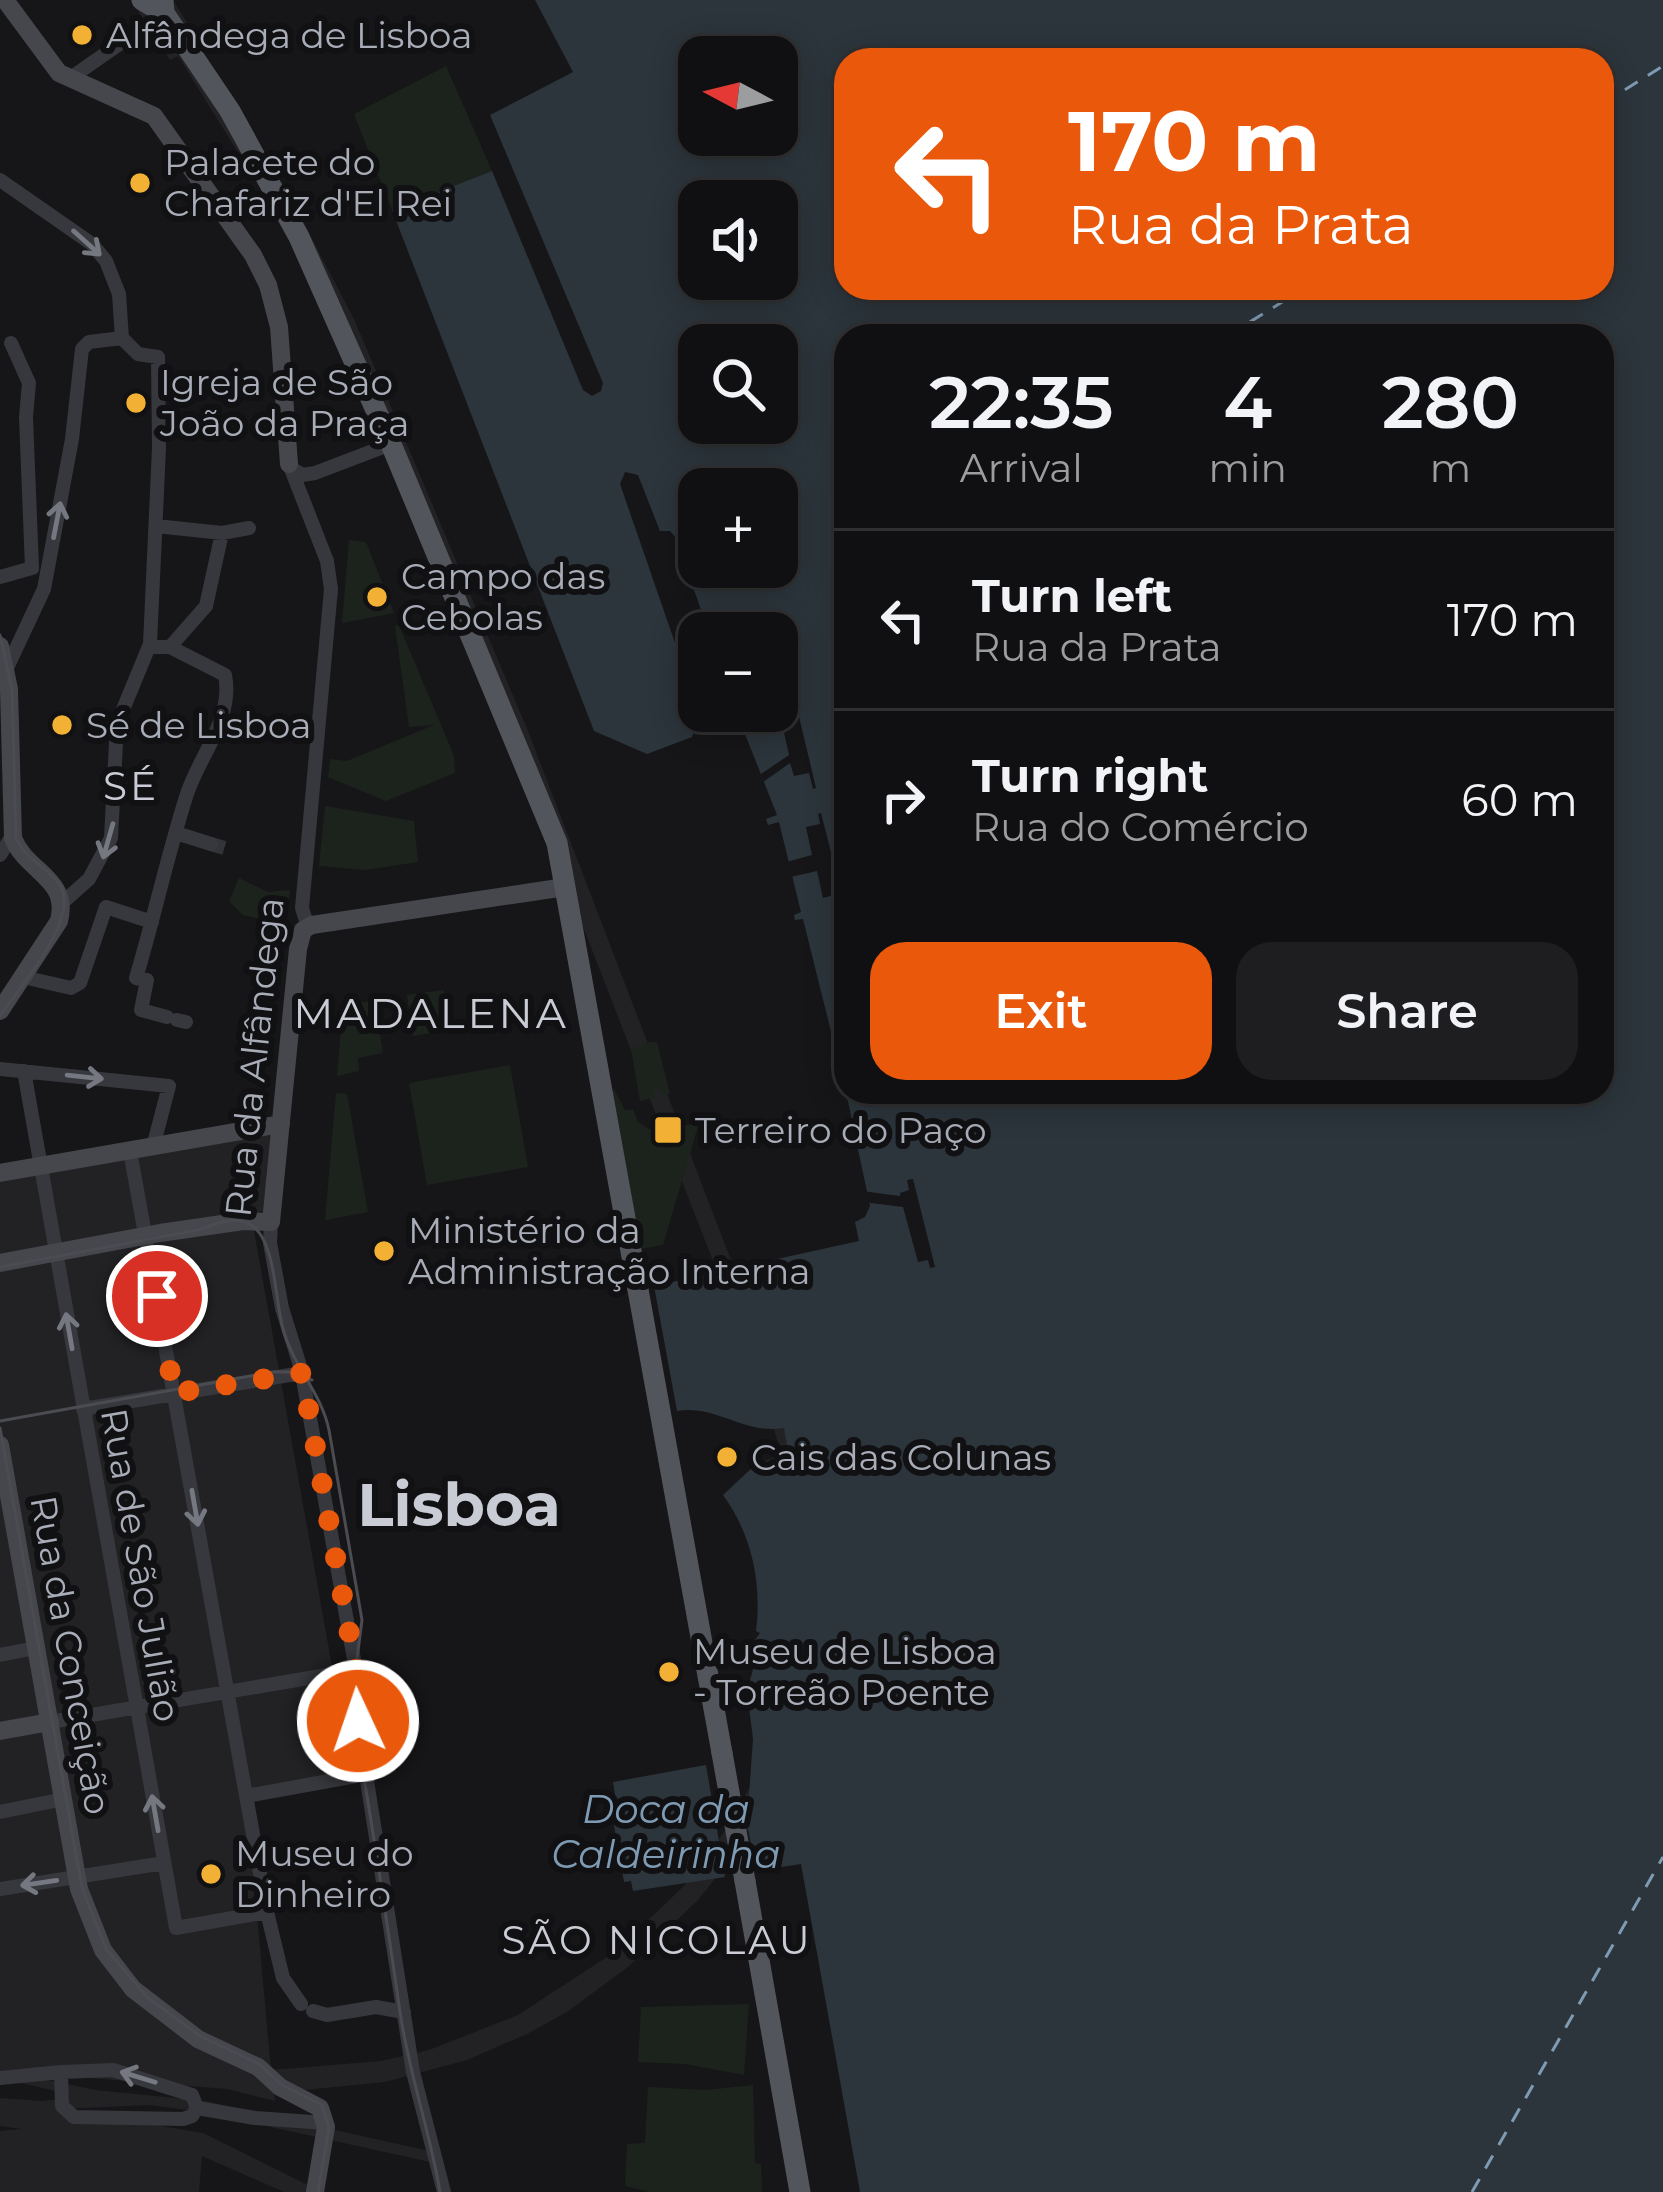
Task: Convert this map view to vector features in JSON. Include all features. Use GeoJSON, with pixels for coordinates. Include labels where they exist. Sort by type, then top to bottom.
{"type":"FeatureCollection","features":[{"type":"Feature","properties":{"kind":"main road"},"geometry":{"type":"LineString","coordinates":[[142,0],[163,6],[272,183],[391,444],[552,831],[800,2192]]}},
{"type":"Feature","properties":{"kind":"street"},"geometry":{"type":"LineString","coordinates":[[5,0],[53,65],[69,79],[146,111],[253,255],[268,285],[283,356],[287,455],[297,473],[307,475],[391,444]]}},
{"type":"Feature","properties":{"kind":"street"},"geometry":{"type":"LineString","coordinates":[[69,79],[163,6]]}},
{"type":"Feature","properties":{"kind":"street"},"geometry":{"type":"LineString","coordinates":[[0,180],[92,244],[106,261],[119,294],[122,338],[138,353],[158,357],[156,526],[148,647],[116,729],[112,838],[98,868],[62,903]]}},
{"type":"Feature","properties":{"kind":"street"},"geometry":{"type":"LineString","coordinates":[[6,670],[44,589],[72,439],[82,349],[88,342],[122,338]]}},
{"type":"Feature","properties":{"kind":"street"},"geometry":{"type":"LineString","coordinates":[[0,578],[32,568],[29,382],[11,344]]}},
{"type":"Feature","properties":{"kind":"street","name":"Rua da Alfândega"},"geometry":{"type":"LineString","coordinates":[[287,455],[331,581],[302,908],[308,927],[299,941],[270,1243],[282,1308],[302,1373],[356,1670],[356,1711],[416,2084],[444,2192]]}},
{"type":"Feature","properties":{"kind":"street"},"geometry":{"type":"LineString","coordinates":[[156,526],[222,532],[248,528]]}},
{"type":"Feature","properties":{"kind":"street"},"geometry":{"type":"LineString","coordinates":[[170,647],[206,606],[222,532]]}},
{"type":"Feature","properties":{"kind":"street"},"geometry":{"type":"LineString","coordinates":[[0,646],[6,670],[12,836],[21,854],[56,886],[62,903],[59,921],[0,1011]]}},
{"type":"Feature","properties":{"kind":"street"},"geometry":{"type":"LineString","coordinates":[[148,647],[170,647],[225,675],[229,693],[186,794],[136,978],[147,980],[142,1010],[177,1020]]}},
{"type":"Feature","properties":{"kind":"street"},"geometry":{"type":"LineString","coordinates":[[176,833],[211,844]]}},
{"type":"Feature","properties":{"kind":"street"},"geometry":{"type":"LineString","coordinates":[[0,854],[12,836]]}},
{"type":"Feature","properties":{"kind":"street"},"geometry":{"type":"LineString","coordinates":[[308,927],[565,887]]}},
{"type":"Feature","properties":{"kind":"street"},"geometry":{"type":"LineString","coordinates":[[23,977],[71,988],[80,983],[106,907],[152,922]]}},
{"type":"Feature","properties":{"kind":"street"},"geometry":{"type":"LineString","coordinates":[[0,1069],[169,1086],[153,1148]]}},
{"type":"Feature","properties":{"kind":"street","name":"Rua de São Julião"},"geometry":{"type":"LineString","coordinates":[[24,1071],[176,1928],[267,1912]]}},
{"type":"Feature","properties":{"kind":"street"},"geometry":{"type":"LineString","coordinates":[[0,1173],[281,1124]]}},
{"type":"Feature","properties":{"kind":"street"},"geometry":{"type":"LineString","coordinates":[[130,1151],[267,1912],[283,1978],[307,2008],[327,2015],[376,2007],[404,2012]]}},
{"type":"Feature","properties":{"kind":"street"},"geometry":{"type":"LineString","coordinates":[[0,1263],[243,1221],[271,1222]]}},
{"type":"Feature","properties":{"kind":"street"},"geometry":{"type":"LineString","coordinates":[[83,1409],[302,1373]]}},
{"type":"Feature","properties":{"kind":"street","name":"Rua da Conceição"},"geometry":{"type":"LineString","coordinates":[[0,1445],[77,1878],[95,1936],[133,1989],[198,2039],[258,2067],[283,2089],[314,2102],[326,2123]]}},
{"type":"Feature","properties":{"kind":"street"},"geometry":{"type":"LineString","coordinates":[[0,1654],[36,1648]]}},
{"type":"Feature","properties":{"kind":"street"},"geometry":{"type":"LineString","coordinates":[[0,1731],[356,1670]]}},
{"type":"Feature","properties":{"kind":"street"},"geometry":{"type":"LineString","coordinates":[[246,1796],[367,1774]]}},
{"type":"Feature","properties":{"kind":"street"},"geometry":{"type":"LineString","coordinates":[[0,1812],[64,1799]]}},
{"type":"Feature","properties":{"kind":"street"},"geometry":{"type":"LineString","coordinates":[[0,1889],[164,1863]]}},
{"type":"Feature","properties":{"kind":"street"},"geometry":{"type":"LineString","coordinates":[[0,2078],[102,2068],[192,2095],[197,2108]]}},
{"type":"Feature","properties":{"kind":"street"},"geometry":{"type":"LineString","coordinates":[[61,2072],[61,2101],[74,2117],[188,2119],[197,2108]]}},
{"type":"Feature","properties":{"kind":"street"},"geometry":{"type":"LineString","coordinates":[[197,2108],[326,2123],[315,2192]]}},
{"type":"Feature","properties":{"kind":"shaded area"},"geometry":{"type":"Polygon","coordinates":[[[131,0],[173,0],[199,42],[194,45],[300,216],[354,319],[528,731],[795,1427],[758,1813],[730,1860],[698,1900],[628,1967],[567,2012],[527,2034],[467,2060],[385,2082],[274,2093],[275,2101],[227,2089],[39,2074],[39,2078],[95,2090],[205,2101],[429,2151],[430,2162],[203,2112],[150,2105],[60,2109],[203,2133],[322,2192],[284,2192],[202,2156],[199,2192],[0,2192],[0,2131],[22,2129],[0,2126],[0,2098],[41,2101],[63,2099],[64,2093],[0,2078],[0,1182],[272,1131],[263,1211],[251,1214],[352,1778],[246,1793],[271,2070],[381,2061],[429,2050],[518,2015],[616,1951],[688,1882],[729,1825],[754,1779],[784,1460],[743,1338],[471,639],[283,225],[178,56],[170,60],[131,0]]]}},
{"type":"Feature","properties":{"kind":"shaded area"},"geometry":{"type":"Polygon","coordinates":[[[446,66],[492,171],[392,210],[354,114],[446,66]]]}},
{"type":"Feature","properties":{"kind":"shaded area"},"geometry":{"type":"Polygon","coordinates":[[[349,540],[366,542],[394,613],[342,623],[349,540]]]}},
{"type":"Feature","properties":{"kind":"shaded area"},"geometry":{"type":"Polygon","coordinates":[[[399,625],[454,756],[455,773],[386,801],[328,777],[330,759],[347,761],[434,725],[409,727],[395,626],[399,625]]]}},
{"type":"Feature","properties":{"kind":"shaded area"},"geometry":{"type":"Polygon","coordinates":[[[325,806],[414,821],[418,862],[365,870],[319,866],[325,806]]]}},
{"type":"Feature","properties":{"kind":"shaded area"},"geometry":{"type":"Polygon","coordinates":[[[239,878],[268,892],[290,890],[288,904],[265,920],[243,915],[229,901],[239,878]]]}},
{"type":"Feature","properties":{"kind":"shaded area"},"geometry":{"type":"Polygon","coordinates":[[[444,990],[450,1030],[413,1036],[407,995],[444,990]]]}},
{"type":"Feature","properties":{"kind":"shaded area"},"geometry":{"type":"Polygon","coordinates":[[[374,1001],[383,1053],[358,1058],[359,1071],[337,1076],[343,1005],[374,1001]]]}},
{"type":"Feature","properties":{"kind":"shaded area"},"geometry":{"type":"Polygon","coordinates":[[[657,1042],[670,1094],[662,1095],[658,1087],[653,1089],[656,1097],[640,1101],[631,1049],[657,1042]]]}},
{"type":"Feature","properties":{"kind":"shaded area"},"geometry":{"type":"Polygon","coordinates":[[[510,1065],[528,1167],[427,1185],[409,1083],[510,1065]]]}},
{"type":"Feature","properties":{"kind":"shaded area"},"geometry":{"type":"Polygon","coordinates":[[[614,1089],[625,1110],[633,1109],[638,1122],[652,1131],[699,1123],[663,1245],[640,1249],[611,1093],[614,1089]]]}},
{"type":"Feature","properties":{"kind":"shaded area"},"geometry":{"type":"Polygon","coordinates":[[[336,1093],[347,1094],[368,1212],[325,1220],[336,1093]]]}},
{"type":"Feature","properties":{"kind":"shaded area"},"geometry":{"type":"Polygon","coordinates":[[[749,2004],[744,2075],[685,2064],[638,2062],[641,2007],[749,2004]]]}},
{"type":"Feature","properties":{"kind":"shaded area"},"geometry":{"type":"Polygon","coordinates":[[[753,2085],[755,2163],[761,2164],[762,2192],[650,2192],[625,2186],[627,2144],[645,2143],[648,2087],[706,2090],[753,2085]]]}},
{"type":"Feature","properties":{"kind":"water"},"geometry":{"type":"Polygon","coordinates":[[[535,0],[1663,0],[1663,2192],[860,2192],[801,1864],[756,1871],[747,1824],[753,1739],[747,1691],[757,1655],[749,1648],[760,1633],[756,1631],[753,1560],[723,1495],[754,1466],[788,1452],[784,1428],[677,1411],[654,1286],[859,1241],[855,1222],[865,1217],[870,1206],[849,1104],[1614,1104],[1614,324],[834,324],[834,1044],[803,919],[795,920],[794,915],[801,912],[779,822],[768,825],[766,819],[777,815],[744,732],[798,732],[798,612],[702,612],[693,588],[798,588],[798,468],[678,468],[678,544],[670,531],[660,531],[638,475],[625,472],[620,484],[678,651],[678,732],[694,732],[692,737],[647,754],[594,731],[392,210],[492,171],[583,390],[592,396],[601,391],[603,383],[490,115],[573,72],[535,0]]]}},
{"type":"Feature","properties":{"kind":"water","name":"Doca da Caldeirinha"},"geometry":{"type":"Polygon","coordinates":[[[706,1765],[725,1877],[633,1891],[631,1881],[624,1882],[609,1797],[615,1795],[613,1782],[706,1765]]]}},
{"type":"Feature","properties":{"kind":"pier"},"geometry":{"type":"Polygon","coordinates":[[[798,712],[816,788],[809,773],[794,776],[790,763],[759,785],[755,778],[789,755],[784,732],[798,732],[798,712]]]}},
{"type":"Feature","properties":{"kind":"pier"},"geometry":{"type":"Polygon","coordinates":[[[818,814],[834,864],[834,895],[823,898],[817,871],[786,878],[783,863],[812,855],[806,827],[820,824],[818,814]]]}},
{"type":"Feature","properties":{"kind":"pier"},"geometry":{"type":"Polygon","coordinates":[[[913,1179],[935,1267],[930,1268],[928,1260],[918,1262],[903,1207],[863,1202],[862,1191],[900,1196],[909,1190],[907,1180],[913,1179]]]}},
{"type":"Feature","properties":{"kind":"ferry route"},"geometry":{"type":"LineString","coordinates":[[1614,97],[1663,66]]}},
{"type":"Feature","properties":{"kind":"ferry route"},"geometry":{"type":"LineString","coordinates":[[1246,324],[1286,300]]}},
{"type":"Feature","properties":{"kind":"ferry route"},"geometry":{"type":"LineString","coordinates":[[1472,2192],[1663,1857]]}},
{"type":"Feature","properties":{"kind":"tunnel"},"geometry":{"type":"LineString","coordinates":[[211,844],[231,850]]}},
{"type":"Feature","properties":{"kind":"tram line"},"geometry":{"type":"LineString","coordinates":[[0,635],[12,689],[16,838],[60,885],[64,899],[55,934],[0,1016]]}},
{"type":"Feature","properties":{"kind":"tram line"},"geometry":{"type":"LineString","coordinates":[[0,1267],[231,1220],[251,1225],[265,1244],[288,1342],[329,1430],[362,1620],[352,1697],[354,1722],[404,2035],[440,2192]]}},
{"type":"Feature","properties":{"kind":"tram line"},"geometry":{"type":"LineString","coordinates":[[0,1421],[273,1372],[292,1372],[312,1380]]}},
{"type":"Feature","properties":{"kind":"tram line"},"geometry":{"type":"LineString","coordinates":[[0,1428],[82,1888],[106,1949],[148,1998],[200,2036],[259,2064],[282,2085],[322,2105],[329,2128],[318,2192]]}},
{"type":"Feature","properties":{"kind":"place","name":"Alfândega de Lisboa"},"geometry":{"type":"Point","coordinates":[82,35]}},
{"type":"Feature","properties":{"kind":"place","name":"Palacete do Chafariz d'El Rei"},"geometry":{"type":"Point","coordinates":[140,183]}},
{"type":"Feature","properties":{"kind":"place","name":"Igreja de São João da Praça"},"geometry":{"type":"Point","coordinates":[136,403]}},
{"type":"Feature","properties":{"kind":"place","name":"Campo das Cebolas"},"geometry":{"type":"Point","coordinates":[377,597]}},
{"type":"Feature","properties":{"kind":"place","name":"Sé de Lisboa"},"geometry":{"type":"Point","coordinates":[62,725]}},
{"type":"Feature","properties":{"kind":"place","name":"Terreiro do Paço"},"geometry":{"type":"Point","coordinates":[668,1130]}},
{"type":"Feature","properties":{"kind":"place","name":"Ministério da Administração Interna"},"geometry":{"type":"Point","coordinates":[384,1251]}},
{"type":"Feature","properties":{"kind":"place","name":"Cais das Colunas"},"geometry":{"type":"Point","coordinates":[727,1457]}},
{"type":"Feature","properties":{"kind":"place","name":"Museu de Lisboa - Torreão Poente"},"geometry":{"type":"Point","coordinates":[669,1672]}},
{"type":"Feature","properties":{"kind":"place","name":"Museu do Dinheiro"},"geometry":{"type":"Point","coordinates":[211,1874]}},
{"type":"Feature","properties":{"kind":"district","name":"SÉ"},"geometry":{"type":"Point","coordinates":[131,786]}},
{"type":"Feature","properties":{"kind":"district","name":"MADALENA"},"geometry":{"type":"Point","coordinates":[431,1013]}},
{"type":"Feature","properties":{"kind":"district","name":"Lisboa"},"geometry":{"type":"Point","coordinates":[459,1505]}},
{"type":"Feature","properties":{"kind":"district","name":"SÃO NICOLAU"},"geometry":{"type":"Point","coordinates":[657,1940]}},
{"type":"Feature","properties":{"kind":"route"},"geometry":{"type":"LineString","coordinates":[[157,1296],[174,1393],[302,1373],[356,1670],[358,1721]]}}]}
